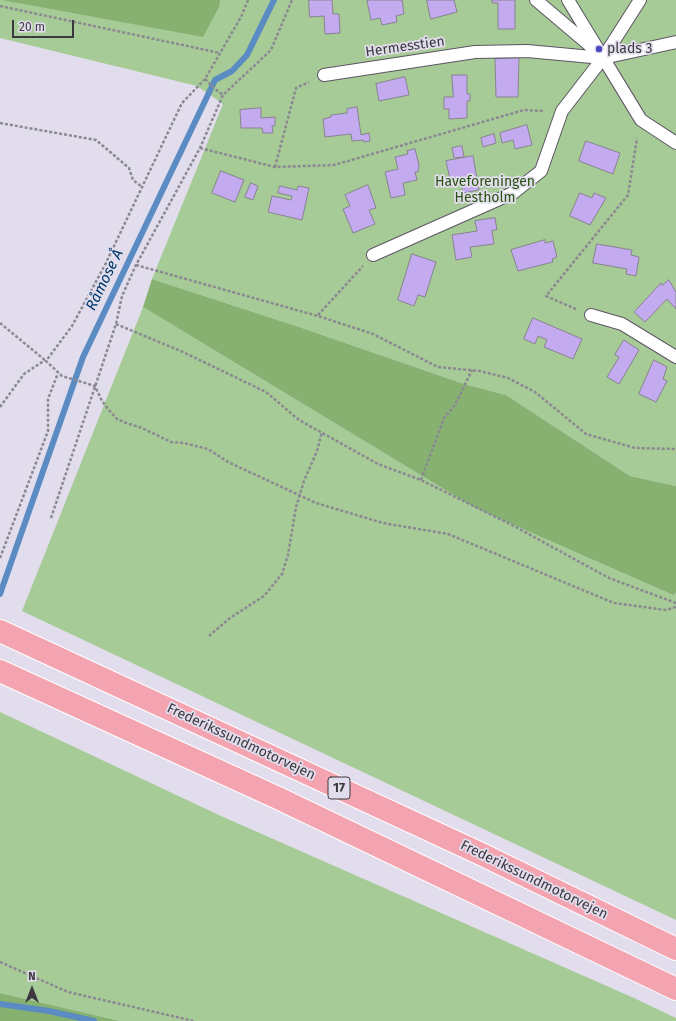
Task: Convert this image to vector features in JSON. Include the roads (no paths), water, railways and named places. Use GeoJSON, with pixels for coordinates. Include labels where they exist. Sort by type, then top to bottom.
{"type":"FeatureCollection","features":[{"type":"Feature","properties":{"kind":"highway","name":"Frederikssundmotorvejen"},"geometry":{"type":"LineString","coordinates":[[0,631],[472,850],[676,949]]}},
{"type":"Feature","properties":{"kind":"highway"},"geometry":{"type":"LineString","coordinates":[[0,671],[278,798],[676,988]]}},
{"type":"Feature","properties":{"kind":"lane"},"geometry":{"type":"LineString","coordinates":[[536,0],[603,58]]}},
{"type":"Feature","properties":{"kind":"lane"},"geometry":{"type":"LineString","coordinates":[[568,0],[641,120],[676,143]]}},
{"type":"Feature","properties":{"kind":"lane"},"geometry":{"type":"LineString","coordinates":[[373,255],[513,193],[536,176],[541,171],[562,111],[603,58],[640,0]]}},
{"type":"Feature","properties":{"kind":"lane","name":"Hermesstien"},"geometry":{"type":"LineString","coordinates":[[324,74],[475,52],[527,51],[603,58],[676,42]]}},
{"type":"Feature","properties":{"kind":"lane"},"geometry":{"type":"LineString","coordinates":[[591,315],[622,324],[676,357]]}},
{"type":"Feature","properties":{"kind":"waterway","name":"Råmose Å"},"geometry":{"type":"LineString","coordinates":[[0,594],[83,357],[215,80],[232,71],[247,55],[274,0]]}},
{"type":"Feature","properties":{"kind":"waterway"},"geometry":{"type":"LineString","coordinates":[[0,1004],[49,1011],[94,1021]]}},
{"type":"Feature","properties":{"kind":"place","name":"plads 3"},"geometry":{"type":"Point","coordinates":[599,49]}},
{"type":"Feature","properties":{"kind":"park label","name":"Haveforeningen Hestholm"},"geometry":{"type":"Point","coordinates":[485,190]}}]}
